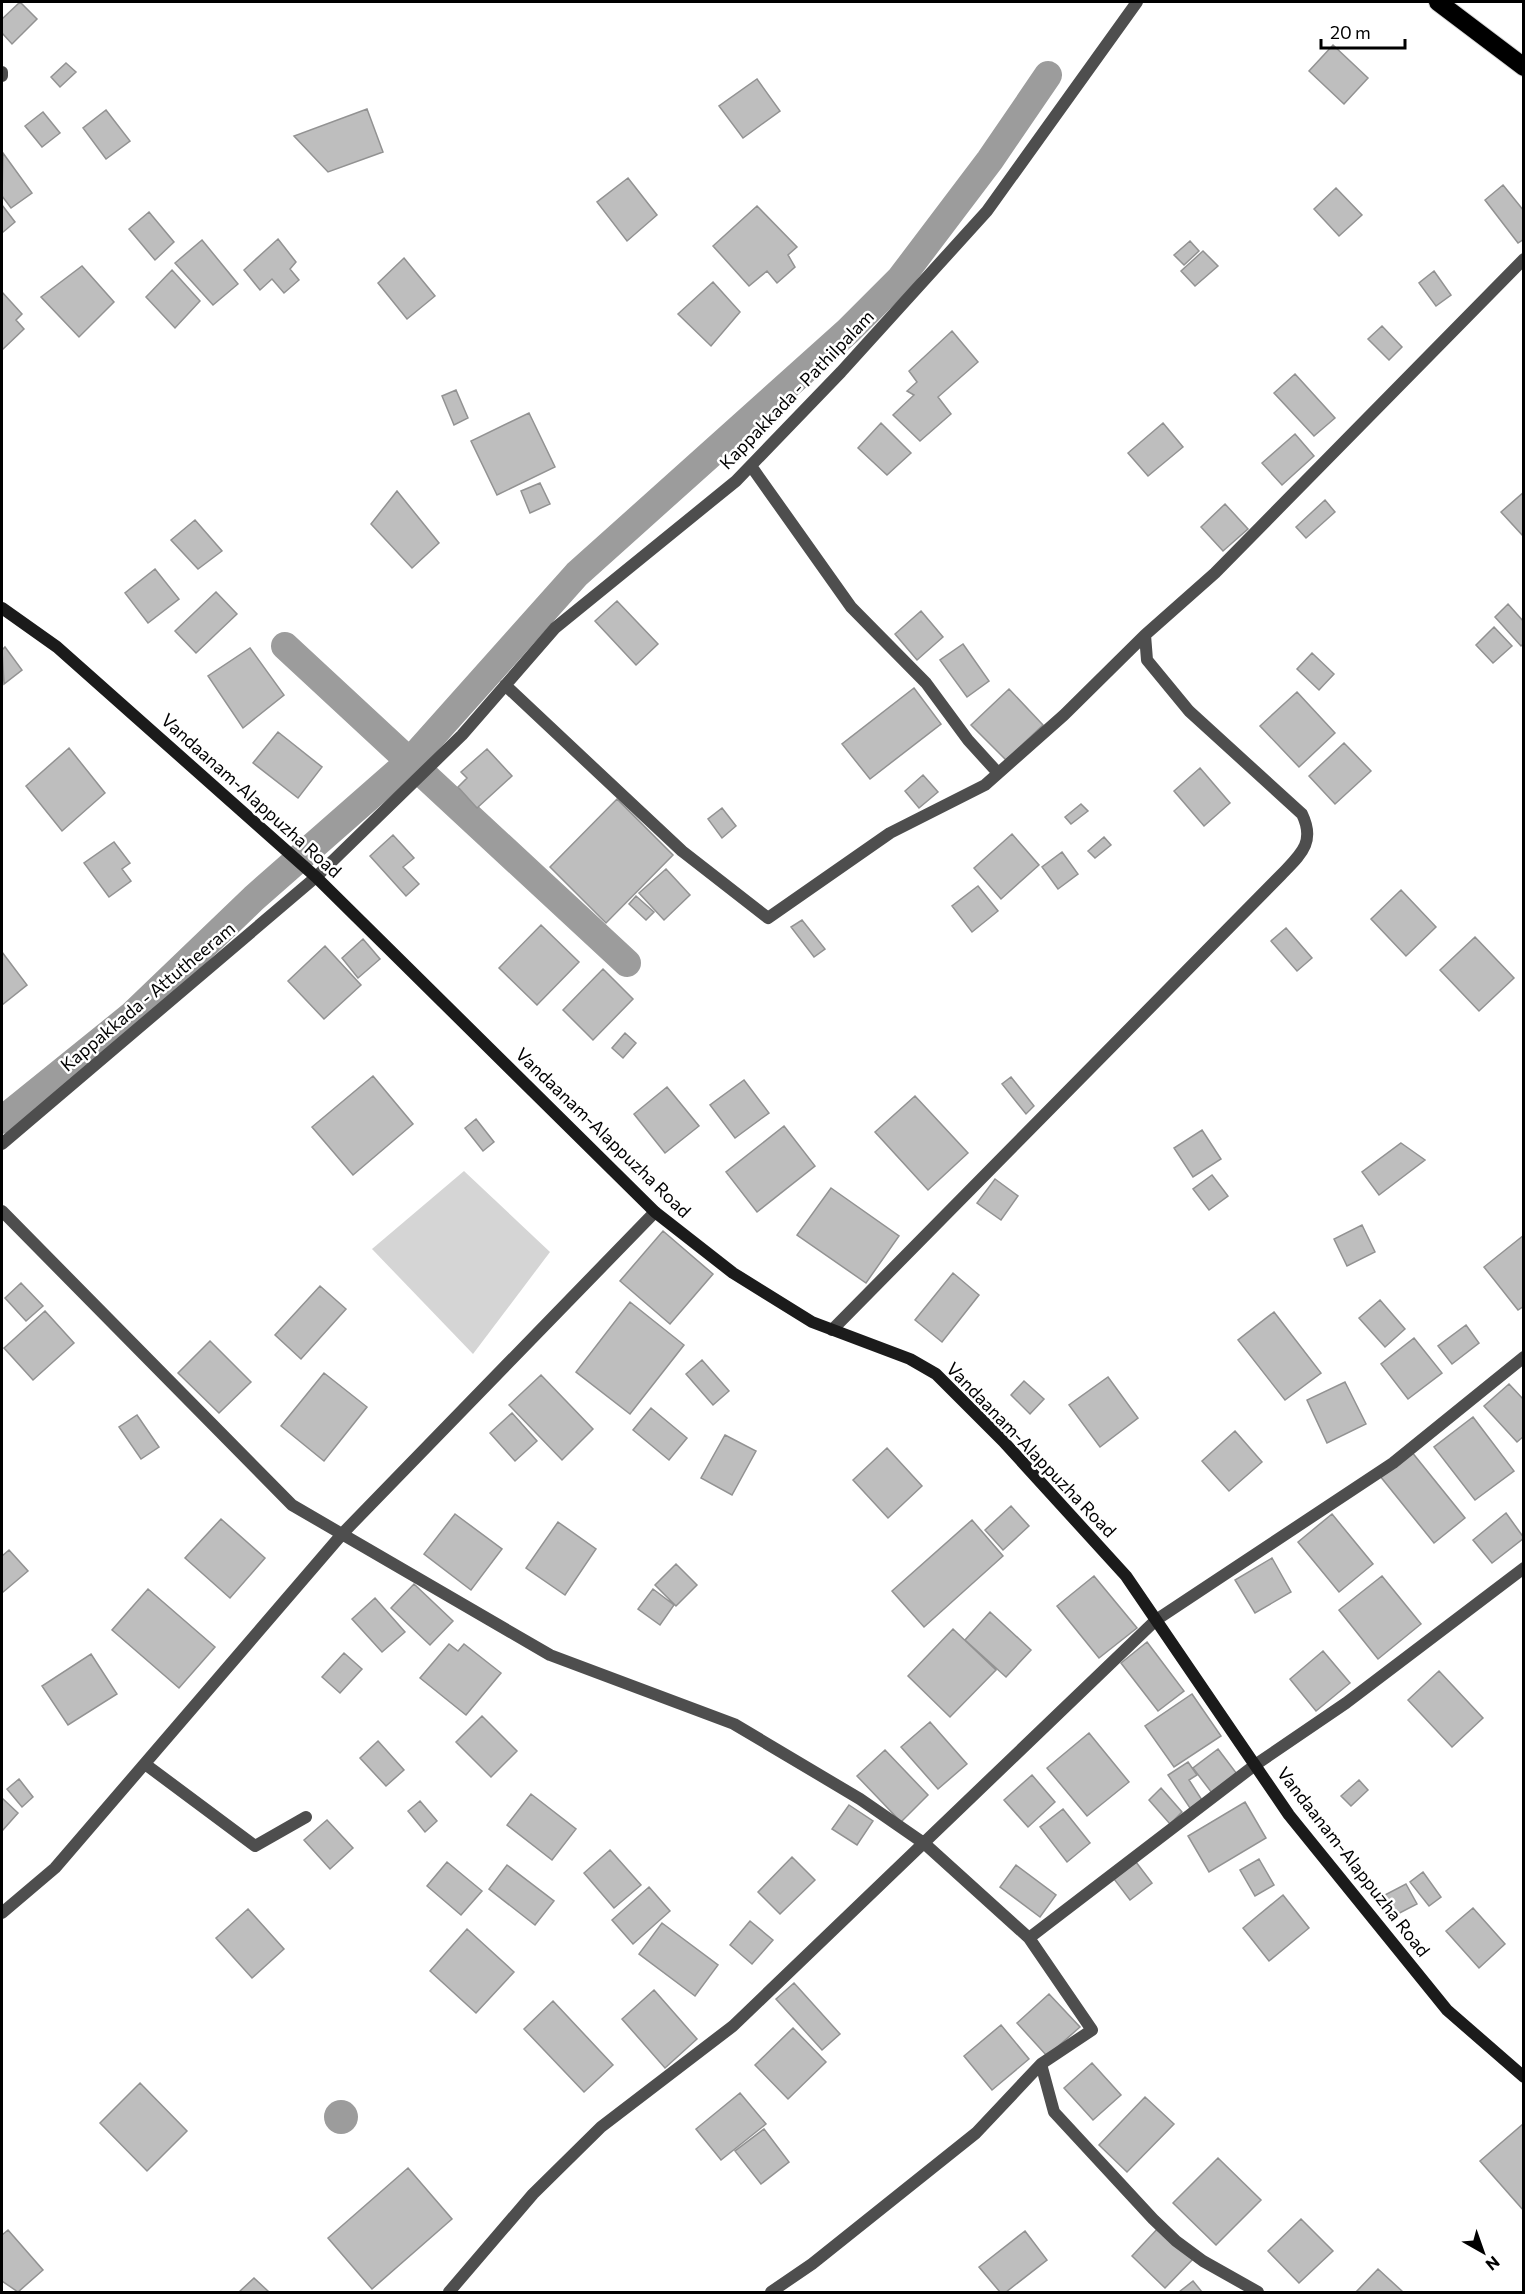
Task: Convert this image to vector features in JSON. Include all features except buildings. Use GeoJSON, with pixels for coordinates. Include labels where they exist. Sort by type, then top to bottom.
{"type":"FeatureCollection","features":[{"type":"Feature","properties":{"kind":"highway"},"geometry":{"type":"LineString","coordinates":[[1438,2],[1524,67]]}},
{"type":"Feature","properties":{"kind":"main road","name":"Vandaanam-Alappuzha Road"},"geometry":{"type":"LineString","coordinates":[[2,608],[57,647],[313,874],[655,1212],[733,1273],[812,1322],[910,1359],[936,1374],[1003,1441],[1126,1576],[1289,1815],[1447,2010],[1524,2077]]}},
{"type":"Feature","properties":{"kind":"street","name":"Kappakkada - Pathilpalam"},"geometry":{"type":"LineString","coordinates":[[313,874],[438,759],[555,628],[736,482],[842,372],[987,211],[1137,2]]}},
{"type":"Feature","properties":{"kind":"street"},"geometry":{"type":"LineString","coordinates":[[506,685],[682,851],[768,918],[890,833],[985,785],[1064,715],[1145,635],[1215,573],[1524,259]]}},
{"type":"Feature","properties":{"kind":"street"},"geometry":{"type":"LineString","coordinates":[[751,466],[851,607],[926,683],[968,740],[998,773]]}},
{"type":"Feature","properties":{"kind":"street"},"geometry":{"type":"LineString","coordinates":[[832,1330],[1281,875],[1308,843],[1308,826],[1302,814],[1189,711],[1147,660],[1145,635]]}},
{"type":"Feature","properties":{"kind":"street","name":"Kappakkada - Attutheeram"},"geometry":{"type":"LineString","coordinates":[[2,1144],[313,874]]}},
{"type":"Feature","properties":{"kind":"street"},"geometry":{"type":"LineString","coordinates":[[2,1211],[292,1505],[550,1655],[734,1724],[860,1799],[925,1844],[1029,1938],[1092,2030],[1041,2064],[976,2133],[812,2264],[771,2292]]}},
{"type":"Feature","properties":{"kind":"street"},"geometry":{"type":"LineString","coordinates":[[2,1913],[55,1868],[343,1533],[655,1212]]}},
{"type":"Feature","properties":{"kind":"street"},"geometry":{"type":"LineString","coordinates":[[449,2292],[534,2194],[602,2127],[733,2025],[925,1844],[1155,1620],[1393,1463],[1524,1357]]}},
{"type":"Feature","properties":{"kind":"street"},"geometry":{"type":"LineString","coordinates":[[1029,1938],[1255,1765],[1346,1703],[1524,1568]]}},
{"type":"Feature","properties":{"kind":"street"},"geometry":{"type":"LineString","coordinates":[[145,1764],[255,1846],[306,1817]]}},
{"type":"Feature","properties":{"kind":"street"},"geometry":{"type":"LineString","coordinates":[[1041,2064],[1054,2112],[1153,2219],[1176,2241],[1203,2261],[1258,2292]]}},
{"type":"Feature","properties":{"kind":"shaded area"},"geometry":{"type":"Polygon","coordinates":[[[464,1171],[550,1252],[473,1354],[372,1249],[464,1171]]]}},
{"type":"Feature","properties":{"kind":"shaded area"},"geometry":{"type":"Polygon","coordinates":[[[341,2100],[353,2105],[358,2117],[353,2129],[341,2134],[329,2129],[324,2117],[329,2105],[341,2100]]]}},
{"type":"Feature","properties":{"kind":"waterway"},"geometry":{"type":"LineString","coordinates":[[2,1120],[131,1016],[254,898],[410,761],[577,574],[848,331],[900,279],[990,160],[1048,75]]}},
{"type":"Feature","properties":{"kind":"waterway"},"geometry":{"type":"LineString","coordinates":[[285,646],[627,963]]}}]}
